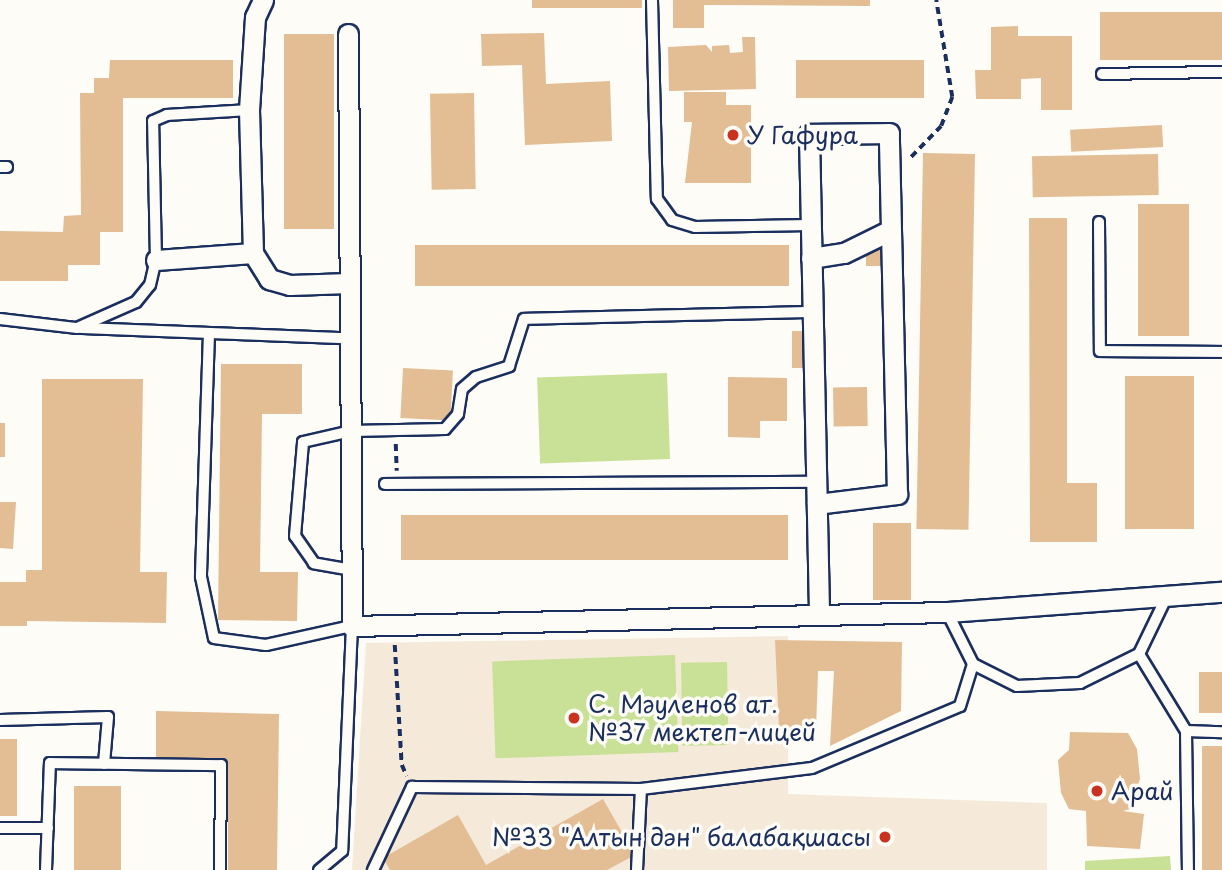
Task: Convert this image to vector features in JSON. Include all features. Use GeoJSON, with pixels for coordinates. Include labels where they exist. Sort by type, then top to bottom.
{"type":"FeatureCollection","features":[{"type":"Feature","properties":{"kind":"street"},"geometry":{"type":"LineString","coordinates":[[263,0],[255,17],[250,110],[253,253],[269,279],[290,285],[349,284]]}},
{"type":"Feature","properties":{"kind":"street"},"geometry":{"type":"LineString","coordinates":[[348,34],[347,338],[351,431],[352,626],[819,612],[947,612],[1222,592]]}},
{"type":"Feature","properties":{"kind":"street"},"geometry":{"type":"LineString","coordinates":[[817,504],[897,494],[889,133],[808,134],[819,612]]}},
{"type":"Feature","properties":{"kind":"street"},"geometry":{"type":"LineString","coordinates":[[811,258],[844,253],[891,230]]}},
{"type":"Feature","properties":{"kind":"street"},"geometry":{"type":"LineString","coordinates":[[156,260],[253,253]]}},
{"type":"Feature","properties":{"kind":"lane"},"geometry":{"type":"LineString","coordinates":[[652,0],[657,199],[672,220],[695,227],[810,225]]}},
{"type":"Feature","properties":{"kind":"lane"},"geometry":{"type":"LineString","coordinates":[[1102,74],[1222,72]]}},
{"type":"Feature","properties":{"kind":"lane"},"geometry":{"type":"LineString","coordinates":[[77,328],[136,302],[150,285],[156,260],[153,121],[167,115],[250,110]]}},
{"type":"Feature","properties":{"kind":"lane"},"geometry":{"type":"LineString","coordinates":[[1099,222],[1100,351],[1222,352]]}},
{"type":"Feature","properties":{"kind":"lane"},"geometry":{"type":"LineString","coordinates":[[352,570],[314,563],[295,536],[299,449],[311,438],[351,431],[445,429],[458,414],[462,389],[476,377],[509,366],[524,319],[813,312]]}},
{"type":"Feature","properties":{"kind":"lane"},"geometry":{"type":"LineString","coordinates":[[0,319],[77,328],[347,338]]}},
{"type":"Feature","properties":{"kind":"lane"},"geometry":{"type":"LineString","coordinates":[[209,333],[201,577],[214,638],[266,645],[352,626],[342,851],[319,870]]}},
{"type":"Feature","properties":{"kind":"lane"},"geometry":{"type":"LineString","coordinates":[[385,484],[816,482]]}},
{"type":"Feature","properties":{"kind":"lane"},"geometry":{"type":"LineString","coordinates":[[947,612],[973,664],[1017,686],[1080,683],[1139,654],[1167,596]]}},
{"type":"Feature","properties":{"kind":"lane"},"geometry":{"type":"LineString","coordinates":[[1139,654],[1186,731],[1188,870]]}},
{"type":"Feature","properties":{"kind":"lane"},"geometry":{"type":"LineString","coordinates":[[373,870],[412,787],[641,789],[812,768],[960,706],[973,664]]}},
{"type":"Feature","properties":{"kind":"lane"},"geometry":{"type":"LineString","coordinates":[[0,720],[108,717],[104,764]]}},
{"type":"Feature","properties":{"kind":"lane"},"geometry":{"type":"LineString","coordinates":[[1186,731],[1222,732]]}},
{"type":"Feature","properties":{"kind":"lane"},"geometry":{"type":"LineString","coordinates":[[46,870],[50,764],[104,764],[220,765],[220,870]]}},
{"type":"Feature","properties":{"kind":"lane"},"geometry":{"type":"LineString","coordinates":[[637,870],[641,789]]}},
{"type":"Feature","properties":{"kind":"lane"},"geometry":{"type":"LineString","coordinates":[[0,828],[48,828]]}},
{"type":"Feature","properties":{"kind":"path"},"geometry":{"type":"LineString","coordinates":[[890,182],[941,126],[952,97],[936,0]]}},
{"type":"Feature","properties":{"kind":"path"},"geometry":{"type":"LineString","coordinates":[[395,431],[397,484]]}},
{"type":"Feature","properties":{"kind":"path"},"geometry":{"type":"LineString","coordinates":[[394,625],[402,765],[412,787]]}},
{"type":"Feature","properties":{"kind":"shaded area","name":"С. Мәуленов ат. №37 мектеп-лицей"},"geometry":{"type":"Polygon","coordinates":[[[788,636],[788,794],[1047,803],[1047,870],[352,870],[366,643],[788,636]]]}},
{"type":"Feature","properties":{"kind":"green space"},"geometry":{"type":"Polygon","coordinates":[[[667,373],[670,459],[540,463],[537,378],[667,373]]]}},
{"type":"Feature","properties":{"kind":"green space"},"geometry":{"type":"Polygon","coordinates":[[[675,655],[678,752],[495,758],[492,661],[675,655]]]}},
{"type":"Feature","properties":{"kind":"green space"},"geometry":{"type":"Polygon","coordinates":[[[727,662],[728,745],[682,746],[681,663],[727,662]]]}},
{"type":"Feature","properties":{"kind":"green space"},"geometry":{"type":"Polygon","coordinates":[[[1170,856],[1171,870],[1085,870],[1085,861],[1170,856]]]}},
{"type":"Feature","properties":{"kind":"building"},"geometry":{"type":"Polygon","coordinates":[[[532,0],[642,0],[642,8],[532,8],[532,0]]]}},
{"type":"Feature","properties":{"kind":"building"},"geometry":{"type":"Polygon","coordinates":[[[673,0],[870,0],[870,6],[704,5],[704,28],[673,28],[673,0]]]}},
{"type":"Feature","properties":{"kind":"building"},"geometry":{"type":"Polygon","coordinates":[[[1100,12],[1222,12],[1222,60],[1100,60],[1100,12]]]}},
{"type":"Feature","properties":{"kind":"building"},"geometry":{"type":"Polygon","coordinates":[[[1018,26],[1018,36],[1072,36],[1072,110],[1041,110],[1041,78],[1021,79],[1021,99],[976,99],[975,70],[991,70],[991,27],[1018,26]]]}},
{"type":"Feature","properties":{"kind":"building"},"geometry":{"type":"Polygon","coordinates":[[[544,33],[546,84],[610,81],[612,141],[525,145],[522,65],[482,66],[481,34],[544,33]]]}},
{"type":"Feature","properties":{"kind":"building"},"geometry":{"type":"Polygon","coordinates":[[[284,34],[334,34],[334,229],[284,229],[284,34]]]}},
{"type":"Feature","properties":{"kind":"building"},"geometry":{"type":"Polygon","coordinates":[[[742,37],[755,37],[756,89],[669,91],[668,47],[706,45],[712,52],[712,46],[729,45],[730,53],[743,52],[742,37]]]}},
{"type":"Feature","properties":{"kind":"building"},"geometry":{"type":"Polygon","coordinates":[[[110,60],[233,60],[233,98],[123,98],[123,232],[100,232],[100,265],[68,265],[68,281],[0,281],[0,231],[63,232],[64,216],[81,215],[80,93],[94,93],[94,78],[109,78],[110,60]]]}},
{"type":"Feature","properties":{"kind":"building"},"geometry":{"type":"Polygon","coordinates":[[[796,60],[924,60],[924,98],[796,98],[796,60]]]}},
{"type":"Feature","properties":{"kind":"building"},"geometry":{"type":"Polygon","coordinates":[[[684,92],[726,92],[726,105],[751,105],[751,183],[685,183],[692,122],[684,122],[684,92]]]}},
{"type":"Feature","properties":{"kind":"building"},"geometry":{"type":"Polygon","coordinates":[[[474,93],[476,189],[432,190],[430,94],[474,93]]]}},
{"type":"Feature","properties":{"kind":"building"},"geometry":{"type":"Polygon","coordinates":[[[1162,125],[1163,147],[1071,152],[1070,130],[1162,125]]]}},
{"type":"Feature","properties":{"kind":"building"},"geometry":{"type":"Polygon","coordinates":[[[923,153],[975,154],[968,530],[916,529],[923,153]]]}},
{"type":"Feature","properties":{"kind":"building"},"geometry":{"type":"Polygon","coordinates":[[[1158,154],[1159,195],[1033,197],[1032,156],[1158,154]]]}},
{"type":"Feature","properties":{"kind":"building"},"geometry":{"type":"Polygon","coordinates":[[[1138,204],[1189,204],[1189,336],[1138,336],[1138,204]]]}},
{"type":"Feature","properties":{"kind":"building"},"geometry":{"type":"Polygon","coordinates":[[[1029,218],[1067,218],[1067,483],[1097,483],[1097,542],[1030,542],[1029,218]]]}},
{"type":"Feature","properties":{"kind":"building"},"geometry":{"type":"Polygon","coordinates":[[[866,242],[889,242],[889,266],[866,266],[866,242]]]}},
{"type":"Feature","properties":{"kind":"building"},"geometry":{"type":"Polygon","coordinates":[[[415,245],[789,245],[789,286],[415,286],[415,245]]]}},
{"type":"Feature","properties":{"kind":"building"},"geometry":{"type":"Polygon","coordinates":[[[792,331],[809,331],[809,368],[792,368],[792,331]]]}},
{"type":"Feature","properties":{"kind":"building"},"geometry":{"type":"Polygon","coordinates":[[[221,364],[302,364],[302,414],[262,414],[260,572],[298,572],[297,621],[218,620],[221,364]]]}},
{"type":"Feature","properties":{"kind":"building"},"geometry":{"type":"Polygon","coordinates":[[[403,368],[453,371],[450,421],[400,418],[403,368]]]}},
{"type":"Feature","properties":{"kind":"building"},"geometry":{"type":"Polygon","coordinates":[[[1125,376],[1194,376],[1194,529],[1125,529],[1125,376]]]}},
{"type":"Feature","properties":{"kind":"building"},"geometry":{"type":"Polygon","coordinates":[[[728,377],[787,378],[787,421],[760,421],[760,438],[728,437],[728,377]]]}},
{"type":"Feature","properties":{"kind":"building"},"geometry":{"type":"Polygon","coordinates":[[[42,379],[143,379],[140,572],[167,572],[166,623],[27,621],[27,626],[0,626],[0,582],[26,582],[26,570],[42,570],[42,379]]]}},
{"type":"Feature","properties":{"kind":"building"},"geometry":{"type":"Polygon","coordinates":[[[867,387],[868,426],[834,427],[833,388],[867,387]]]}},
{"type":"Feature","properties":{"kind":"building"},"geometry":{"type":"Polygon","coordinates":[[[0,423],[5,423],[5,457],[0,457],[0,423]]]}},
{"type":"Feature","properties":{"kind":"building"},"geometry":{"type":"Polygon","coordinates":[[[0,502],[16,502],[13,549],[0,548],[0,502]]]}},
{"type":"Feature","properties":{"kind":"building"},"geometry":{"type":"Polygon","coordinates":[[[401,515],[788,515],[788,560],[401,560],[401,515]]]}},
{"type":"Feature","properties":{"kind":"building"},"geometry":{"type":"Polygon","coordinates":[[[873,523],[911,523],[911,600],[873,600],[873,523]]]}},
{"type":"Feature","properties":{"kind":"building"},"geometry":{"type":"Polygon","coordinates":[[[775,640],[902,642],[901,711],[830,746],[834,671],[818,671],[816,730],[779,728],[775,640]]]}},
{"type":"Feature","properties":{"kind":"building"},"geometry":{"type":"Polygon","coordinates":[[[1199,672],[1222,672],[1222,713],[1199,713],[1199,672]]]}},
{"type":"Feature","properties":{"kind":"building"},"geometry":{"type":"Polygon","coordinates":[[[156,711],[279,714],[277,870],[228,870],[228,761],[156,761],[156,711]]]}},
{"type":"Feature","properties":{"kind":"building","name":"Арай"},"geometry":{"type":"Polygon","coordinates":[[[1070,732],[1128,733],[1137,749],[1140,779],[1130,809],[1123,811],[1144,814],[1140,849],[1087,846],[1086,811],[1069,809],[1061,793],[1058,760],[1069,750],[1070,732]]]}},
{"type":"Feature","properties":{"kind":"building"},"geometry":{"type":"Polygon","coordinates":[[[0,739],[17,739],[17,816],[0,816],[0,739]]]}},
{"type":"Feature","properties":{"kind":"building"},"geometry":{"type":"Polygon","coordinates":[[[1202,746],[1222,746],[1222,870],[1202,870],[1202,746]]]}},
{"type":"Feature","properties":{"kind":"building"},"geometry":{"type":"Polygon","coordinates":[[[74,786],[121,786],[121,870],[74,870],[74,786]]]}},
{"type":"Feature","properties":{"kind":"building"},"geometry":{"type":"Polygon","coordinates":[[[603,799],[635,855],[607,870],[390,870],[383,858],[458,815],[486,865],[603,799]]]}},
{"type":"Feature","properties":{"kind":"place","name":"У Гафура"},"geometry":{"type":"Point","coordinates":[733,135]}},
{"type":"Feature","properties":{"kind":"place","name":"С. Мәуленов ат. №37 мектеп-лицей"},"geometry":{"type":"Point","coordinates":[574,718]}},
{"type":"Feature","properties":{"kind":"place","name":"Арай"},"geometry":{"type":"Point","coordinates":[1097,791]}},
{"type":"Feature","properties":{"kind":"place","name":"№33 \"Алтын дән\" балабақшасы"},"geometry":{"type":"Point","coordinates":[885,837]}}]}
